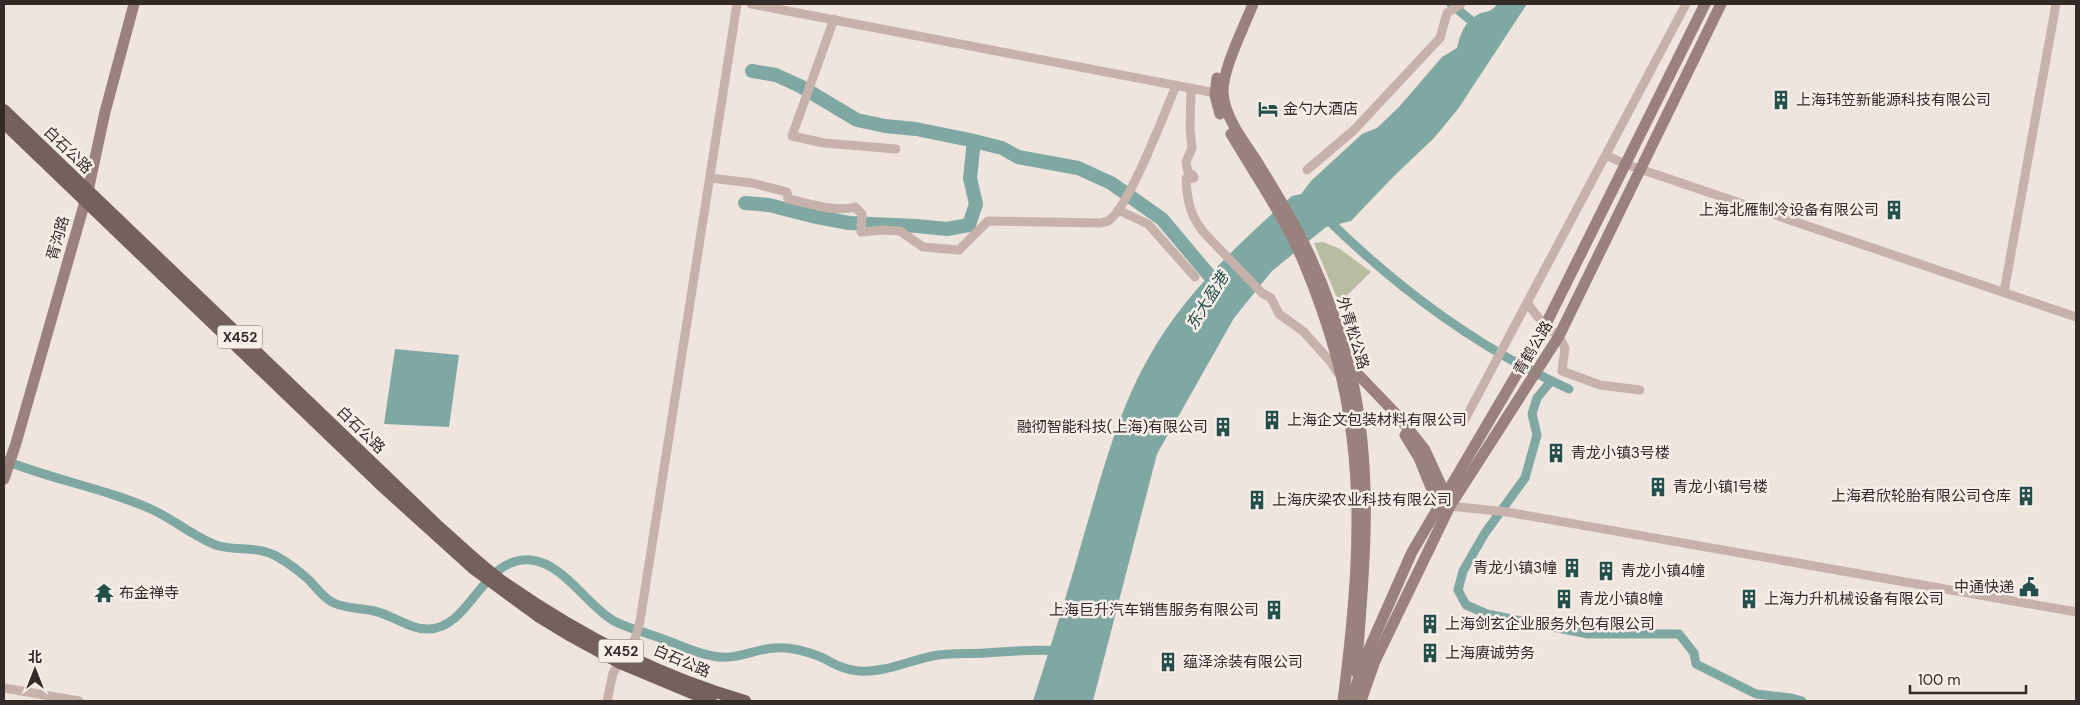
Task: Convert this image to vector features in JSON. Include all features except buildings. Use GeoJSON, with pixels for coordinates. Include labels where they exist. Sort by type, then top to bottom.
{"type":"FeatureCollection","features":[{"type":"Feature","properties":{"kind":"main road","name":"胥沟路"},"geometry":{"type":"LineString","coordinates":[[4,478],[16,443],[86,196],[134,4]]}},
{"type":"Feature","properties":{"kind":"main road","name":"外青松公路"},"geometry":{"type":"LineString","coordinates":[[1245,4],[1219,70],[1222,119],[1271,193],[1307,260],[1336,322],[1342,362],[1362,437],[1361,494],[1343,701]]}},
{"type":"Feature","properties":{"kind":"main road","name":"外青松公路"},"geometry":{"type":"LineString","coordinates":[[1219,94],[1253,4]]}},
{"type":"Feature","properties":{"kind":"main road","name":"青鹤公路"},"geometry":{"type":"LineString","coordinates":[[1354,700],[1365,658],[1412,552],[1445,501],[1545,326],[1705,4]]}},
{"type":"Feature","properties":{"kind":"main road","name":"青鹤公路"},"geometry":{"type":"LineString","coordinates":[[1445,501],[1526,390],[1559,336],[1721,4]]}},
{"type":"Feature","properties":{"kind":"main road","name":"白石公路"},"geometry":{"type":"LineString","coordinates":[[4,110],[86,196],[381,485],[476,566],[546,621],[711,701]]}},
{"type":"Feature","properties":{"kind":"main road","name":"白石公路"},"geometry":{"type":"LineString","coordinates":[[4,123],[86,196]]}},
{"type":"Feature","properties":{"kind":"main road"},"geometry":{"type":"LineString","coordinates":[[1342,362],[1399,417],[1425,450],[1445,501]]}},
{"type":"Feature","properties":{"kind":"main road"},"geometry":{"type":"LineString","coordinates":[[1347,378],[1399,426],[1419,458],[1432,490],[1445,501]]}},
{"type":"Feature","properties":{"kind":"main road","name":"外青松公路"},"geometry":{"type":"LineString","coordinates":[[1354,700],[1365,552],[1361,494]]}},
{"type":"Feature","properties":{"kind":"main road","name":"白石公路"},"geometry":{"type":"LineString","coordinates":[[623,658],[745,701]]}},
{"type":"Feature","properties":{"kind":"street"},"geometry":{"type":"LineString","coordinates":[[607,701],[613,673],[635,639],[640,621],[737,4]]}},
{"type":"Feature","properties":{"kind":"street"},"geometry":{"type":"LineString","coordinates":[[750,4],[1219,94]]}},
{"type":"Feature","properties":{"kind":"street"},"geometry":{"type":"LineString","coordinates":[[1307,170],[1354,130],[1440,38],[1448,13],[1461,4]]}},
{"type":"Feature","properties":{"kind":"street"},"geometry":{"type":"LineString","coordinates":[[1463,423],[1492,365],[1686,4]]}},
{"type":"Feature","properties":{"kind":"street"},"geometry":{"type":"LineString","coordinates":[[2004,292],[2056,4]]}},
{"type":"Feature","properties":{"kind":"street"},"geometry":{"type":"LineString","coordinates":[[834,19],[792,136],[824,143],[896,149]]}},
{"type":"Feature","properties":{"kind":"street"},"geometry":{"type":"LineString","coordinates":[[710,178],[776,188],[787,192],[788,199],[845,210],[855,207],[862,214],[861,232],[900,231],[922,247],[959,250],[988,221],[1101,223],[1109,220],[1120,207],[1132,186],[1176,86]]}},
{"type":"Feature","properties":{"kind":"street"},"geometry":{"type":"LineString","coordinates":[[1190,89],[1192,148],[1186,162],[1188,172],[1194,178],[1186,180],[1187,200],[1198,226],[1262,293],[1271,298],[1279,314],[1303,331],[1347,378]]}},
{"type":"Feature","properties":{"kind":"street"},"geometry":{"type":"LineString","coordinates":[[1606,155],[1624,164],[2076,316]]}},
{"type":"Feature","properties":{"kind":"street"},"geometry":{"type":"LineString","coordinates":[[1120,207],[1148,224],[1195,277]]}},
{"type":"Feature","properties":{"kind":"street"},"geometry":{"type":"LineString","coordinates":[[1527,303],[1545,326],[1559,336],[1565,348],[1562,371],[1600,385],[1640,390]]}},
{"type":"Feature","properties":{"kind":"street"},"geometry":{"type":"LineString","coordinates":[[1361,494],[1445,501],[2076,612]]}},
{"type":"Feature","properties":{"kind":"street"},"geometry":{"type":"LineString","coordinates":[[4,688],[79,701]]}},
{"type":"Feature","properties":{"kind":"green space"},"geometry":{"type":"Polygon","coordinates":[[[1323,242],[1340,249],[1371,272],[1339,303],[1314,243],[1323,242]]]}},
{"type":"Feature","properties":{"kind":"water","name":"东大盈港"},"geometry":{"type":"Polygon","coordinates":[[[1497,4],[1527,4],[1458,109],[1434,138],[1351,221],[1326,227],[1272,271],[1234,318],[1157,454],[1093,701],[1033,701],[1112,442],[1128,399],[1163,334],[1195,291],[1232,251],[1292,196],[1301,194],[1311,181],[1362,134],[1377,128],[1399,107],[1442,57],[1457,48],[1461,34],[1469,21],[1477,15],[1490,11],[1497,4]]]}},
{"type":"Feature","properties":{"kind":"water"},"geometry":{"type":"Polygon","coordinates":[[[395,349],[459,355],[449,427],[384,424],[395,349]]]}},
{"type":"Feature","properties":{"kind":"waterway"},"geometry":{"type":"LineString","coordinates":[[1451,4],[1480,28]]}},
{"type":"Feature","properties":{"kind":"waterway","name":"东大盈港"},"geometry":{"type":"LineString","coordinates":[[752,71],[776,75],[800,86],[857,120],[970,140],[1002,148],[1018,157],[1078,168],[1111,183],[1162,219],[1209,275]]}},
{"type":"Feature","properties":{"kind":"waterway"},"geometry":{"type":"LineString","coordinates":[[745,203],[769,205],[849,223],[947,229],[969,225],[976,204],[970,178],[974,141]]}},
{"type":"Feature","properties":{"kind":"waterway"},"geometry":{"type":"LineString","coordinates":[[1325,217],[1380,268],[1440,314],[1503,355],[1569,389]]}},
{"type":"Feature","properties":{"kind":"waterway"},"geometry":{"type":"LineString","coordinates":[[1551,381],[1537,398],[1532,414],[1537,435],[1525,478],[1485,533],[1463,571],[1458,590],[1466,605],[1487,614],[1588,634],[1679,634],[1694,653],[1696,664],[1756,694],[1802,701]]}},
{"type":"Feature","properties":{"kind":"waterway"},"geometry":{"type":"LineString","coordinates":[[4,460],[135,502],[219,546],[269,553],[297,570],[323,596],[334,603],[381,613],[422,629],[443,626],[456,617],[500,569],[514,562],[531,560],[543,563],[565,577],[614,621],[706,655],[729,657],[767,649],[787,648],[816,655],[849,669],[869,671],[889,668],[938,655],[1023,650],[1061,651]]}},
{"type":"Feature","properties":{"kind":"place","name":"上海玮笠新能源科技有限公司"},"geometry":{"type":"Point","coordinates":[1781,100]}},
{"type":"Feature","properties":{"kind":"place","name":"金勺大酒店"},"geometry":{"type":"Point","coordinates":[1268,109]}},
{"type":"Feature","properties":{"kind":"place","name":"上海北雁制冷设备有限公司"},"geometry":{"type":"Point","coordinates":[1894,210]}},
{"type":"Feature","properties":{"kind":"place","name":"上海企文包装材料有限公司"},"geometry":{"type":"Point","coordinates":[1272,420]}},
{"type":"Feature","properties":{"kind":"place","name":"融彻智能科技(上海)有限公司"},"geometry":{"type":"Point","coordinates":[1223,427]}},
{"type":"Feature","properties":{"kind":"place","name":"青龙小镇3号楼"},"geometry":{"type":"Point","coordinates":[1556,453]}},
{"type":"Feature","properties":{"kind":"place","name":"青龙小镇1号楼"},"geometry":{"type":"Point","coordinates":[1658,487]}},
{"type":"Feature","properties":{"kind":"place","name":"上海君欣轮胎有限公司仓库"},"geometry":{"type":"Point","coordinates":[2026,496]}},
{"type":"Feature","properties":{"kind":"place","name":"上海庆梁农业科技有限公司"},"geometry":{"type":"Point","coordinates":[1257,500]}},
{"type":"Feature","properties":{"kind":"place","name":"青龙小镇3幢"},"geometry":{"type":"Point","coordinates":[1572,568]}},
{"type":"Feature","properties":{"kind":"place","name":"青龙小镇4幢"},"geometry":{"type":"Point","coordinates":[1606,571]}},
{"type":"Feature","properties":{"kind":"place","name":"中通快递"},"geometry":{"type":"Point","coordinates":[2029,587]}},
{"type":"Feature","properties":{"kind":"place","name":"布金禅寺"},"geometry":{"type":"Point","coordinates":[104,593]}},
{"type":"Feature","properties":{"kind":"place","name":"青龙小镇8幢"},"geometry":{"type":"Point","coordinates":[1564,599]}},
{"type":"Feature","properties":{"kind":"place","name":"上海力升机械设备有限公司"},"geometry":{"type":"Point","coordinates":[1749,599]}},
{"type":"Feature","properties":{"kind":"place","name":"上海巨升汽车销售服务有限公司"},"geometry":{"type":"Point","coordinates":[1274,610]}},
{"type":"Feature","properties":{"kind":"place","name":"上海剑玄企业服务外包有限公司"},"geometry":{"type":"Point","coordinates":[1430,624]}},
{"type":"Feature","properties":{"kind":"place","name":"上海赓诚劳务"},"geometry":{"type":"Point","coordinates":[1430,653]}},
{"type":"Feature","properties":{"kind":"place","name":"蕴泽涂装有限公司"},"geometry":{"type":"Point","coordinates":[1168,662]}}]}
